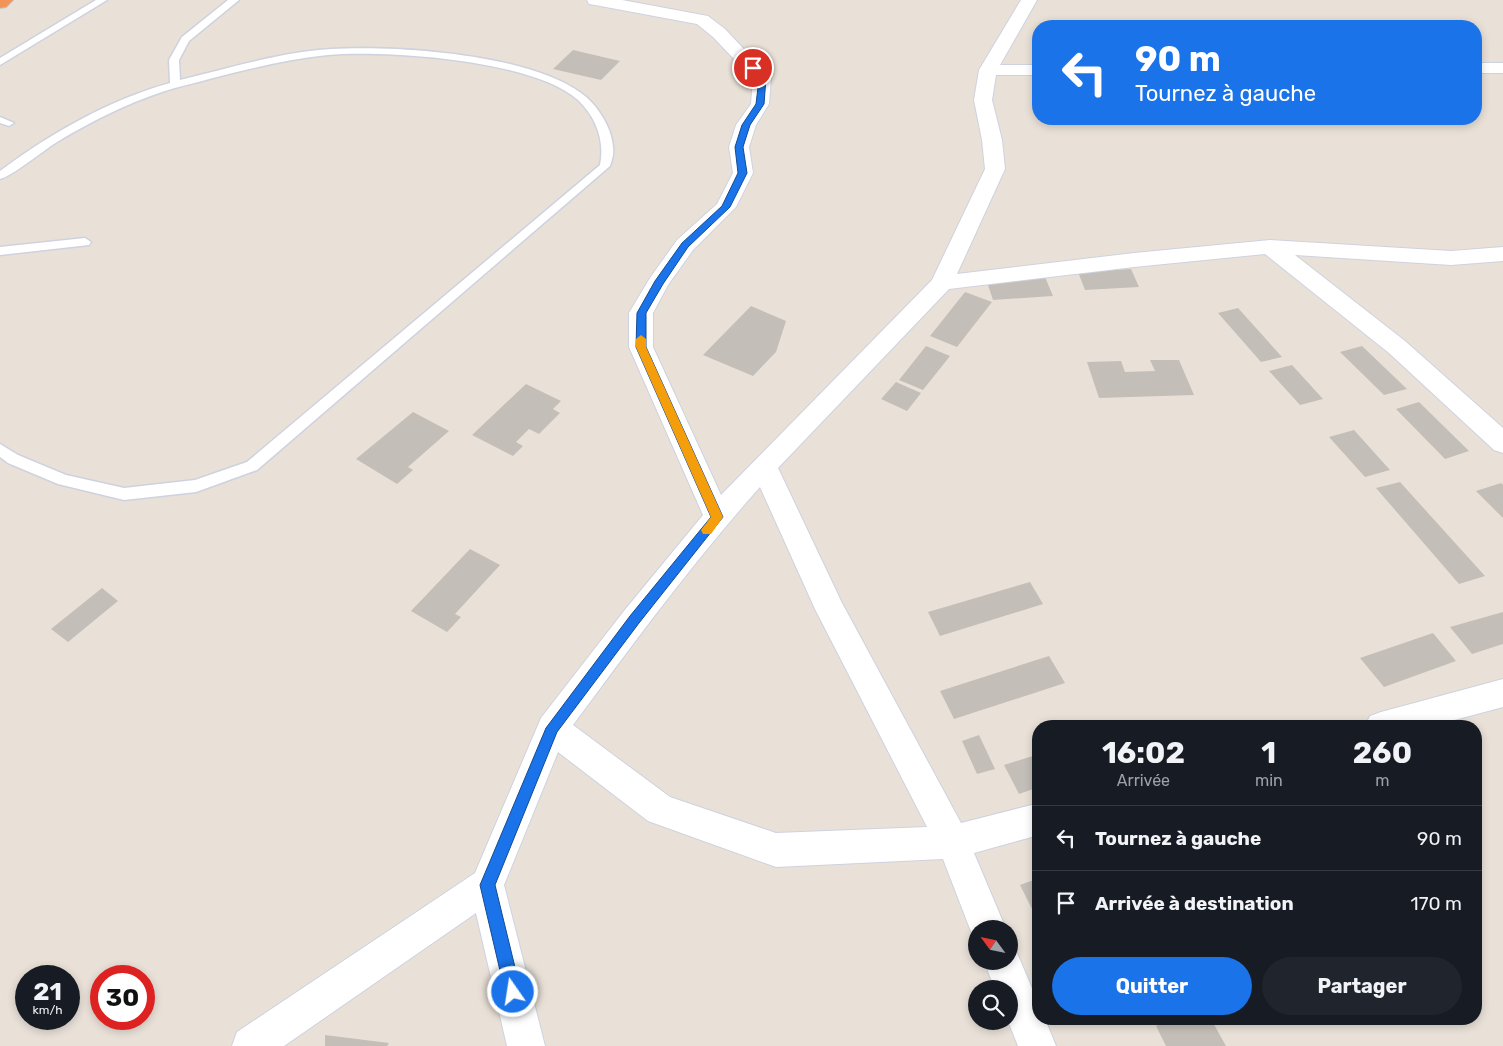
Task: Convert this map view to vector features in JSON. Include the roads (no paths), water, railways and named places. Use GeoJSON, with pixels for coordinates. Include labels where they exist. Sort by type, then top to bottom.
{"type":"FeatureCollection","features":[{"type":"Feature","properties":{"kind":"highway"},"geometry":{"type":"LineString","coordinates":[[0,3],[5,0]]}},
{"type":"Feature","properties":{"kind":"street"},"geometry":{"type":"LineString","coordinates":[[595,0],[702,20],[719,33],[762,78],[760,104],[746,125],[739,147],[742,173],[726,207],[685,245],[658,283],[641,313],[641,347],[717,517]]}},
{"type":"Feature","properties":{"kind":"street"},"geometry":{"type":"LineString","coordinates":[[251,1046],[487,885],[552,728],[634,620],[717,517],[942,283],[995,169],[992,140],[983,100],[988,70],[1029,0]]}},
{"type":"Feature","properties":{"kind":"street"},"geometry":{"type":"LineString","coordinates":[[1482,68],[1503,68]]}},
{"type":"Feature","properties":{"kind":"street"},"geometry":{"type":"LineString","coordinates":[[988,70],[1032,70]]}},
{"type":"Feature","properties":{"kind":"street"},"geometry":{"type":"LineString","coordinates":[[942,283],[1134,260],[1270,247],[1451,258],[1503,254]]}},
{"type":"Feature","properties":{"kind":"street"},"geometry":{"type":"LineString","coordinates":[[1270,247],[1397,347],[1503,443]]}},
{"type":"Feature","properties":{"kind":"street"},"geometry":{"type":"LineString","coordinates":[[764,466],[830,609],[952,842],[984,920]]}},
{"type":"Feature","properties":{"kind":"street"},"geometry":{"type":"LineString","coordinates":[[1403,720],[1503,693]]}},
{"type":"Feature","properties":{"kind":"street"},"geometry":{"type":"LineString","coordinates":[[552,728],[660,810],[776,850],[952,842],[1032,821]]}},
{"type":"Feature","properties":{"kind":"street"},"geometry":{"type":"LineString","coordinates":[[487,885],[526,1046]]}},
{"type":"Feature","properties":{"kind":"street"},"geometry":{"type":"LineString","coordinates":[[1006,970],[1037,1046]]}},
{"type":"Feature","properties":{"kind":"lane"},"geometry":{"type":"LineString","coordinates":[[0,62],[102,0]]}},
{"type":"Feature","properties":{"kind":"lane"},"geometry":{"type":"LineString","coordinates":[[175,85],[174,60],[185,39],[234,0]]}},
{"type":"Feature","properties":{"kind":"lane"},"geometry":{"type":"LineString","coordinates":[[0,176],[28,154],[74,128],[136,99],[175,85],[251,65],[304,54],[362,51],[410,53],[472,60],[543,77],[577,94],[600,122],[608,147],[605,166],[252,466],[196,486],[124,494],[63,480],[13,459],[0,449]]}},
{"type":"Feature","properties":{"kind":"lane"},"geometry":{"type":"LineString","coordinates":[[0,251],[85,242]]}}]}
